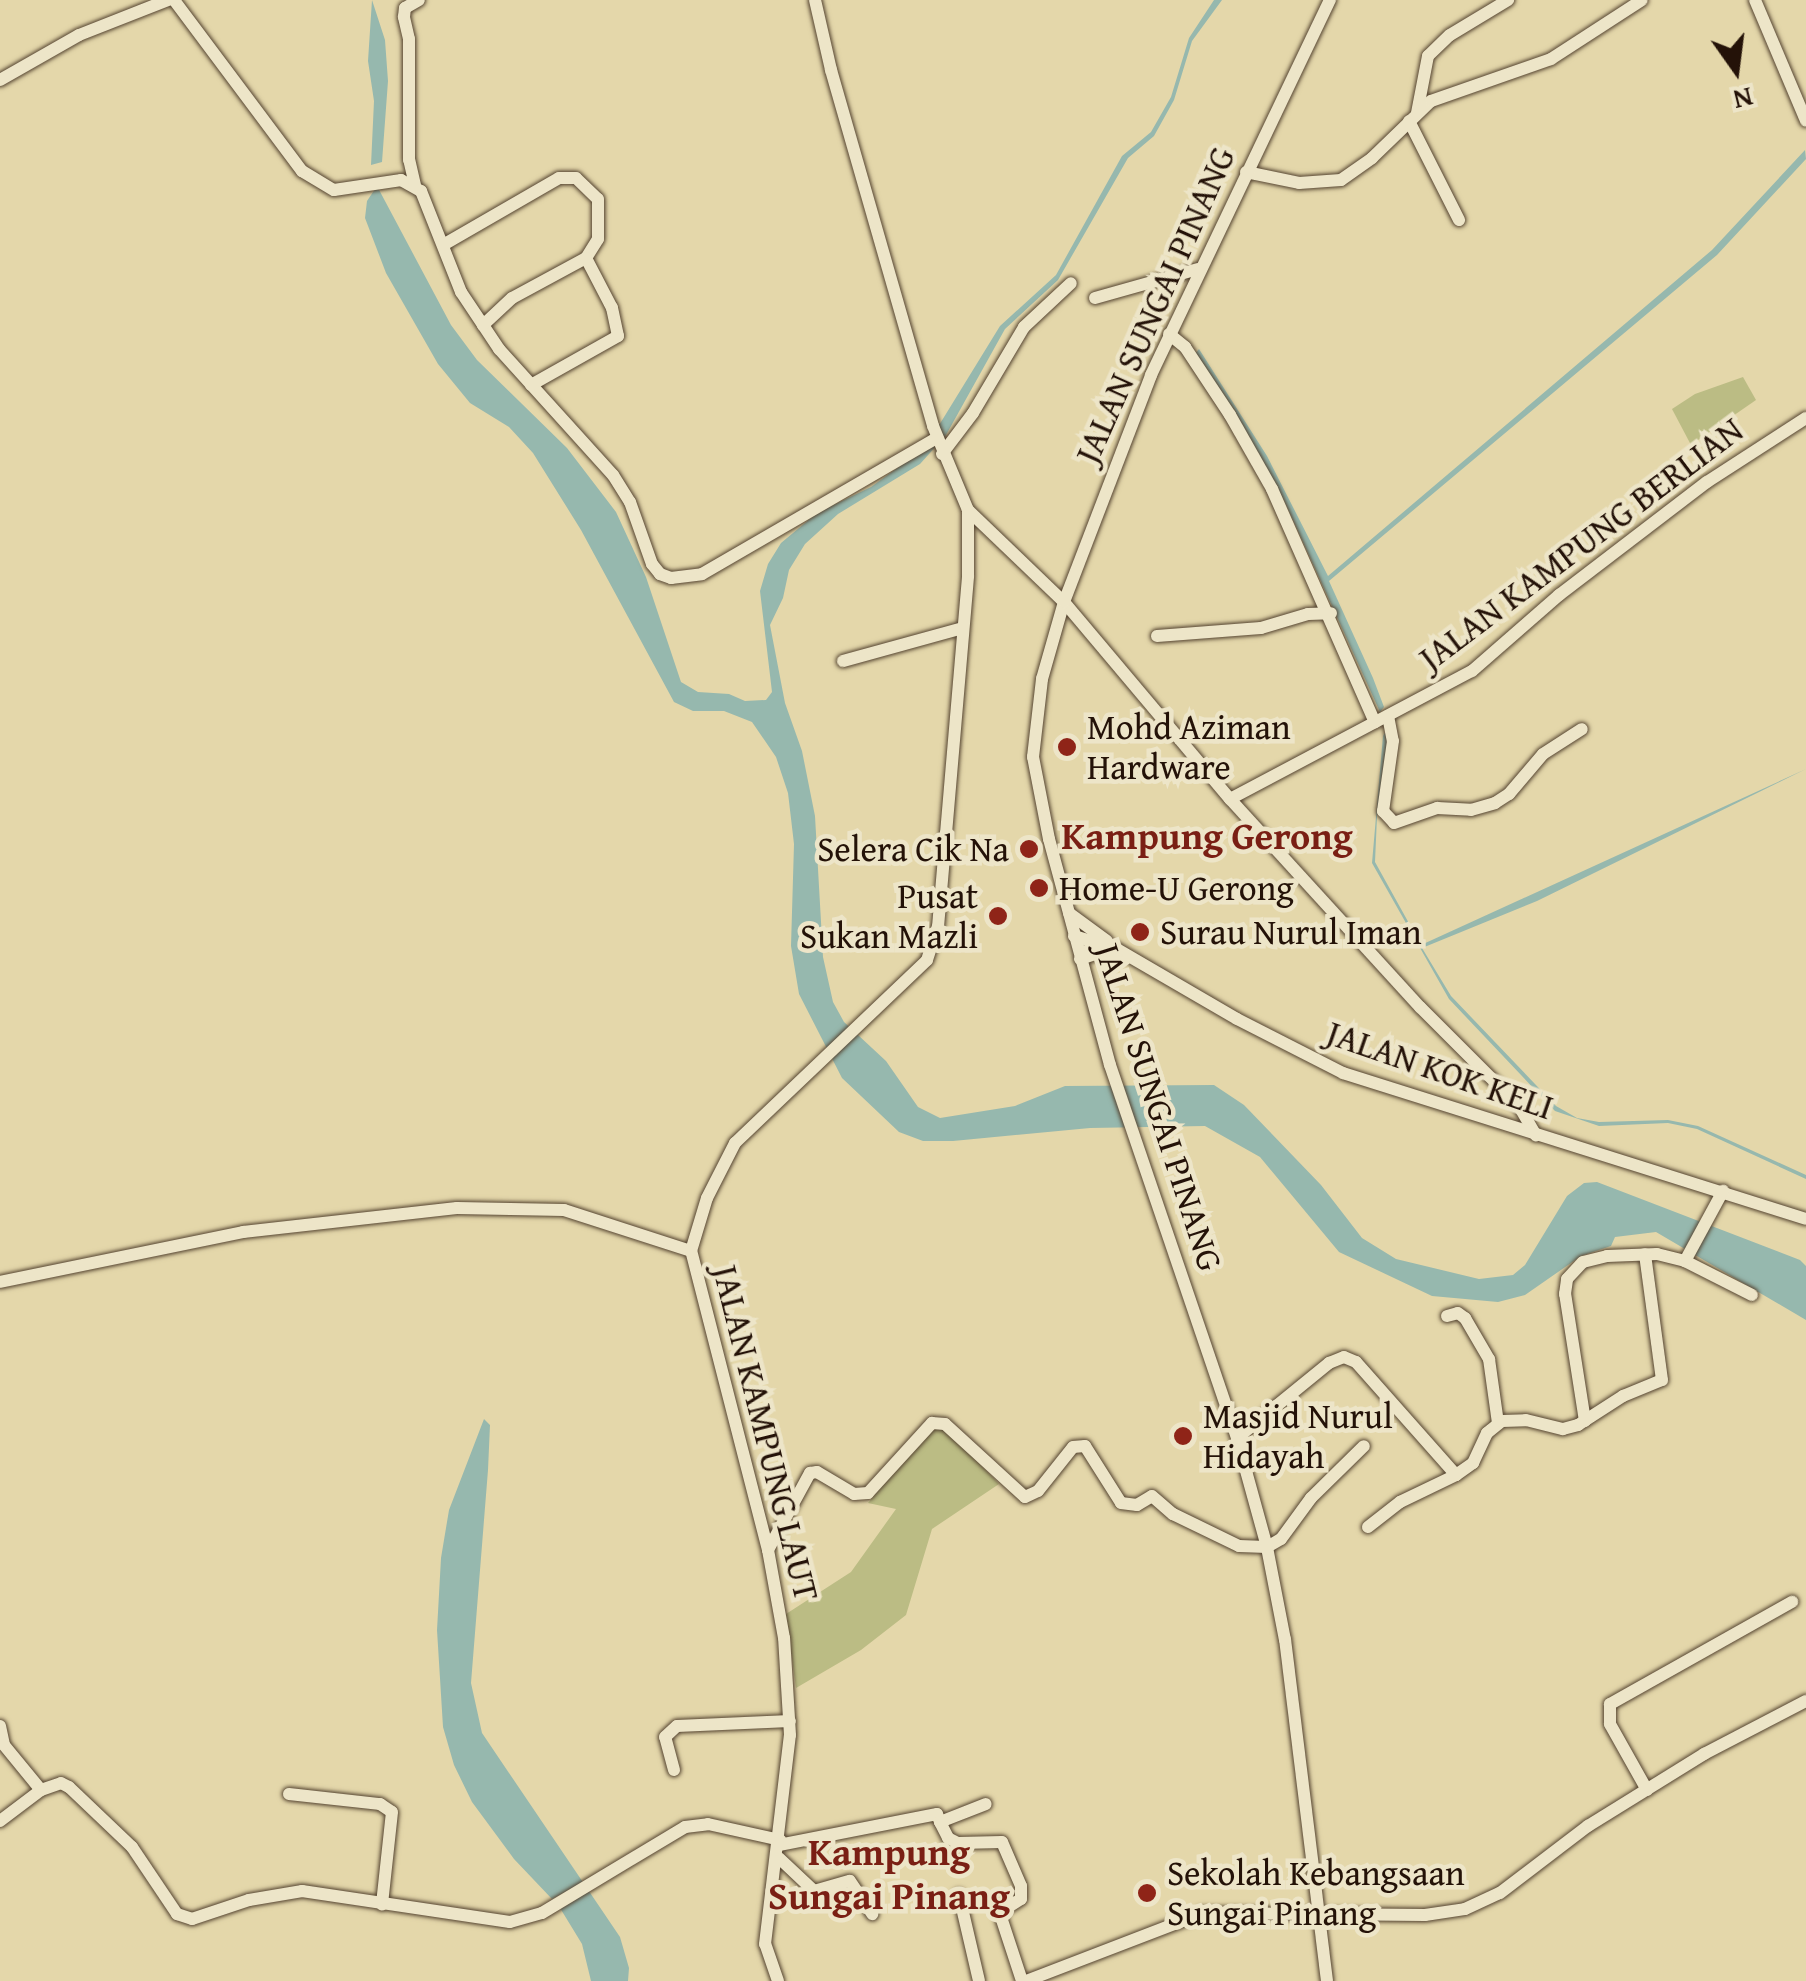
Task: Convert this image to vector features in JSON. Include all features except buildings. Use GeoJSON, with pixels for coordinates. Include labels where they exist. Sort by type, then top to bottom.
{"type":"FeatureCollection","features":[{"type":"Feature","properties":{"kind":"street"},"geometry":{"type":"LineString","coordinates":[[0,80],[79,35],[171,0],[302,172],[334,190],[386,180],[415,185]]}},
{"type":"Feature","properties":{"kind":"street"},"geometry":{"type":"LineString","coordinates":[[816,0],[827,57],[940,445],[968,510],[1064,602],[1230,798],[1420,1007],[1489,1072],[1531,1120],[1536,1135]]}},
{"type":"Feature","properties":{"kind":"street","name":"JALAN SUNGAI PINANG"},"geometry":{"type":"LineString","coordinates":[[1328,1981],[1284,1640],[1267,1547],[1237,1438],[1110,1065],[1074,936],[1033,757],[1042,679],[1064,602],[1198,269],[1330,0]]}},
{"type":"Feature","properties":{"kind":"street"},"geometry":{"type":"LineString","coordinates":[[1459,220],[1413,117],[1428,56],[1450,35],[1508,0]]}},
{"type":"Feature","properties":{"kind":"street"},"geometry":{"type":"LineString","coordinates":[[1246,172],[1299,183],[1340,180],[1372,158],[1413,117],[1450,92],[1551,59],[1642,0]]}},
{"type":"Feature","properties":{"kind":"street"},"geometry":{"type":"LineString","coordinates":[[1755,0],[1806,121]]}},
{"type":"Feature","properties":{"kind":"street"},"geometry":{"type":"LineString","coordinates":[[414,1],[404,17],[409,39],[408,160],[461,292],[531,384],[613,475],[630,502],[652,564],[671,578],[702,574],[940,445],[973,413],[1024,327],[1071,283]]}},
{"type":"Feature","properties":{"kind":"street"},"geometry":{"type":"LineString","coordinates":[[443,245],[568,176],[598,200],[598,239],[586,258],[512,298],[483,325]]}},
{"type":"Feature","properties":{"kind":"street"},"geometry":{"type":"LineString","coordinates":[[531,384],[618,336],[612,308],[586,258]]}},
{"type":"Feature","properties":{"kind":"street"},"geometry":{"type":"LineString","coordinates":[[1095,298],[1198,269]]}},
{"type":"Feature","properties":{"kind":"street"},"geometry":{"type":"LineString","coordinates":[[1170,334],[1230,415],[1272,489],[1394,741],[1382,811],[1394,823],[1432,810],[1471,810],[1502,799],[1543,754],[1582,729]]}},
{"type":"Feature","properties":{"kind":"street","name":"JALAN KAMPUNG BERLIAN"},"geometry":{"type":"LineString","coordinates":[[1230,798],[1472,670],[1559,595],[1706,482],[1806,418]]}},
{"type":"Feature","properties":{"kind":"street","name":"JALAN KAMPUNG LAUT"},"geometry":{"type":"LineString","coordinates":[[778,1981],[765,1944],[766,1909],[779,1848],[790,1721],[784,1638],[768,1550],[692,1251],[708,1198],[735,1143],[927,960],[938,927],[963,628],[968,510]]}},
{"type":"Feature","properties":{"kind":"street"},"geometry":{"type":"LineString","coordinates":[[1158,636],[1261,628],[1308,614],[1331,613]]}},
{"type":"Feature","properties":{"kind":"street"},"geometry":{"type":"LineString","coordinates":[[843,661],[963,628]]}},
{"type":"Feature","properties":{"kind":"street"},"geometry":{"type":"LineString","coordinates":[[1069,913],[1120,951]]}},
{"type":"Feature","properties":{"kind":"street","name":"JALAN KOK KELI"},"geometry":{"type":"LineString","coordinates":[[1074,936],[1120,951],[1317,1061],[1464,1115],[1536,1135],[1719,1197],[1806,1219]]}},
{"type":"Feature","properties":{"kind":"street"},"geometry":{"type":"LineString","coordinates":[[1080,959],[1120,951]]}},
{"type":"Feature","properties":{"kind":"street"},"geometry":{"type":"LineString","coordinates":[[1687,1257],[1719,1197]]}},
{"type":"Feature","properties":{"kind":"street"},"geometry":{"type":"LineString","coordinates":[[0,1282],[243,1232],[457,1208],[564,1210],[692,1251]]}},
{"type":"Feature","properties":{"kind":"street"},"geometry":{"type":"LineString","coordinates":[[1368,1527],[1400,1502],[1472,1463],[1487,1433],[1498,1423],[1526,1420],[1563,1429],[1662,1380],[1645,1254]]}},
{"type":"Feature","properties":{"kind":"street"},"geometry":{"type":"LineString","coordinates":[[1585,1421],[1565,1294],[1568,1279],[1588,1260],[1645,1254],[1687,1257],[1752,1295]]}},
{"type":"Feature","properties":{"kind":"street"},"geometry":{"type":"LineString","coordinates":[[1447,1316],[1458,1313],[1465,1318],[1489,1359],[1498,1423]]}},
{"type":"Feature","properties":{"kind":"street"},"geometry":{"type":"LineString","coordinates":[[1237,1438],[1329,1362],[1344,1357],[1356,1362],[1456,1475]]}},
{"type":"Feature","properties":{"kind":"street"},"geometry":{"type":"LineString","coordinates":[[768,1550],[810,1473],[817,1472],[854,1494],[868,1493],[926,1426],[938,1422],[946,1424],[1018,1495],[1032,1496],[1054,1466],[1080,1444],[1104,1472],[1121,1502],[1137,1505],[1152,1496],[1173,1514],[1239,1546],[1267,1547],[1288,1533],[1310,1498],[1364,1446]]}},
{"type":"Feature","properties":{"kind":"street"},"geometry":{"type":"LineString","coordinates":[[1647,1790],[1610,1724],[1610,1704],[1792,1602]]}},
{"type":"Feature","properties":{"kind":"street"},"geometry":{"type":"LineString","coordinates":[[0,1822],[41,1790],[60,1783],[69,1787],[132,1847],[185,1919],[302,1891],[510,1922],[542,1912],[694,1825],[779,1848],[936,1814],[948,1838],[958,1843],[1002,1842],[1021,1886],[1022,1899],[1004,1909],[1002,1917],[1024,1981],[1203,1913],[1424,1916],[1477,1904],[1647,1790],[1722,1744],[1806,1701]]}},
{"type":"Feature","properties":{"kind":"street"},"geometry":{"type":"LineString","coordinates":[[674,1770],[665,1737],[677,1726],[790,1721]]}},
{"type":"Feature","properties":{"kind":"street"},"geometry":{"type":"LineString","coordinates":[[0,1726],[4,1745],[41,1790]]}},
{"type":"Feature","properties":{"kind":"street"},"geometry":{"type":"LineString","coordinates":[[290,1794],[380,1804],[392,1812],[382,1904]]}},
{"type":"Feature","properties":{"kind":"street"},"geometry":{"type":"LineString","coordinates":[[940,1822],[986,1804]]}},
{"type":"Feature","properties":{"kind":"street"},"geometry":{"type":"LineString","coordinates":[[779,1848],[814,1892],[850,1881],[872,1914]]}},
{"type":"Feature","properties":{"kind":"street"},"geometry":{"type":"LineString","coordinates":[[959,1896],[979,1981]]}},
{"type":"Feature","properties":{"kind":"green space"},"geometry":{"type":"Polygon","coordinates":[[[1743,377],[1756,400],[1691,445],[1672,409],[1695,394],[1743,377]]]}},
{"type":"Feature","properties":{"kind":"green space"},"geometry":{"type":"Polygon","coordinates":[[[932,1428],[948,1431],[999,1484],[932,1529],[906,1615],[861,1650],[796,1688],[786,1614],[851,1572],[896,1509],[868,1503],[932,1428]]]}},
{"type":"Feature","properties":{"kind":"water"},"geometry":{"type":"Polygon","coordinates":[[[372,0],[385,40],[388,81],[382,162],[371,165],[374,101],[368,61],[372,0]]]}},
{"type":"Feature","properties":{"kind":"water"},"geometry":{"type":"Polygon","coordinates":[[[1214,0],[1222,0],[1192,41],[1174,100],[1154,136],[1128,158],[1058,280],[1005,329],[946,435],[920,464],[838,514],[805,544],[789,570],[783,598],[770,625],[785,703],[802,751],[815,816],[823,957],[833,1002],[844,1022],[886,1061],[918,1107],[940,1118],[1015,1106],[1065,1086],[1214,1085],[1244,1105],[1321,1185],[1362,1238],[1396,1259],[1479,1279],[1513,1275],[1525,1265],[1567,1196],[1584,1183],[1597,1182],[1800,1260],[1806,1266],[1806,1320],[1656,1232],[1615,1237],[1611,1246],[1581,1256],[1525,1295],[1498,1302],[1432,1296],[1339,1252],[1260,1157],[1205,1126],[1090,1128],[953,1141],[923,1141],[899,1132],[842,1078],[799,994],[791,946],[794,844],[788,793],[776,757],[752,722],[724,711],[693,711],[674,702],[581,530],[533,453],[509,427],[470,403],[438,364],[386,273],[365,218],[367,201],[377,186],[451,325],[477,360],[567,448],[616,512],[646,577],[681,682],[698,692],[729,694],[745,701],[766,700],[772,692],[760,591],[768,564],[781,543],[817,513],[871,487],[925,448],[1000,326],[1056,275],[1122,156],[1151,132],[1171,97],[1189,38],[1214,0]]]}},
{"type":"Feature","properties":{"kind":"water"},"geometry":{"type":"Polygon","coordinates":[[[1805,150],[1806,159],[1717,255],[1329,581],[1373,678],[1384,707],[1380,712],[1283,498],[1195,354],[1199,349],[1267,456],[1328,576],[1712,250],[1805,150]]]}},
{"type":"Feature","properties":{"kind":"water"},"geometry":{"type":"Polygon","coordinates":[[[1386,731],[1389,736],[1375,862],[1421,945],[1806,769],[1537,901],[1422,948],[1451,996],[1556,1106],[1577,1118],[1599,1122],[1668,1120],[1698,1126],[1806,1175],[1806,1179],[1697,1129],[1668,1123],[1599,1126],[1555,1111],[1449,999],[1372,863],[1386,731]]]}},
{"type":"Feature","properties":{"kind":"water"},"geometry":{"type":"Polygon","coordinates":[[[484,1419],[490,1425],[488,1470],[471,1683],[482,1733],[620,1937],[629,1968],[628,1981],[591,1981],[582,1944],[560,1908],[569,1890],[552,1899],[514,1859],[472,1802],[454,1765],[443,1727],[437,1630],[441,1558],[449,1510],[484,1419]]]}},
{"type":"Feature","properties":{"kind":"place","name":"Mohd Aziman Hardware"},"geometry":{"type":"Point","coordinates":[1067,747]}},
{"type":"Feature","properties":{"kind":"place","name":"Selera Cik Na"},"geometry":{"type":"Point","coordinates":[1029,849]}},
{"type":"Feature","properties":{"kind":"place","name":"Home-U Gerong"},"geometry":{"type":"Point","coordinates":[1039,888]}},
{"type":"Feature","properties":{"kind":"place","name":"Pusat Sukan Mazli"},"geometry":{"type":"Point","coordinates":[998,916]}},
{"type":"Feature","properties":{"kind":"place","name":"Surau Nurul Iman"},"geometry":{"type":"Point","coordinates":[1140,932]}},
{"type":"Feature","properties":{"kind":"place","name":"Masjid Nurul Hidayah"},"geometry":{"type":"Point","coordinates":[1183,1436]}},
{"type":"Feature","properties":{"kind":"place","name":"Sekolah Kebangsaan Sungai Pinang"},"geometry":{"type":"Point","coordinates":[1147,1893]}},
{"type":"Feature","properties":{"kind":"district","name":"Kampung Gerong"},"geometry":{"type":"Point","coordinates":[1207,836]}},
{"type":"Feature","properties":{"kind":"district","name":"Kampung Sungai Pinang"},"geometry":{"type":"Point","coordinates":[889,1874]}}]}
